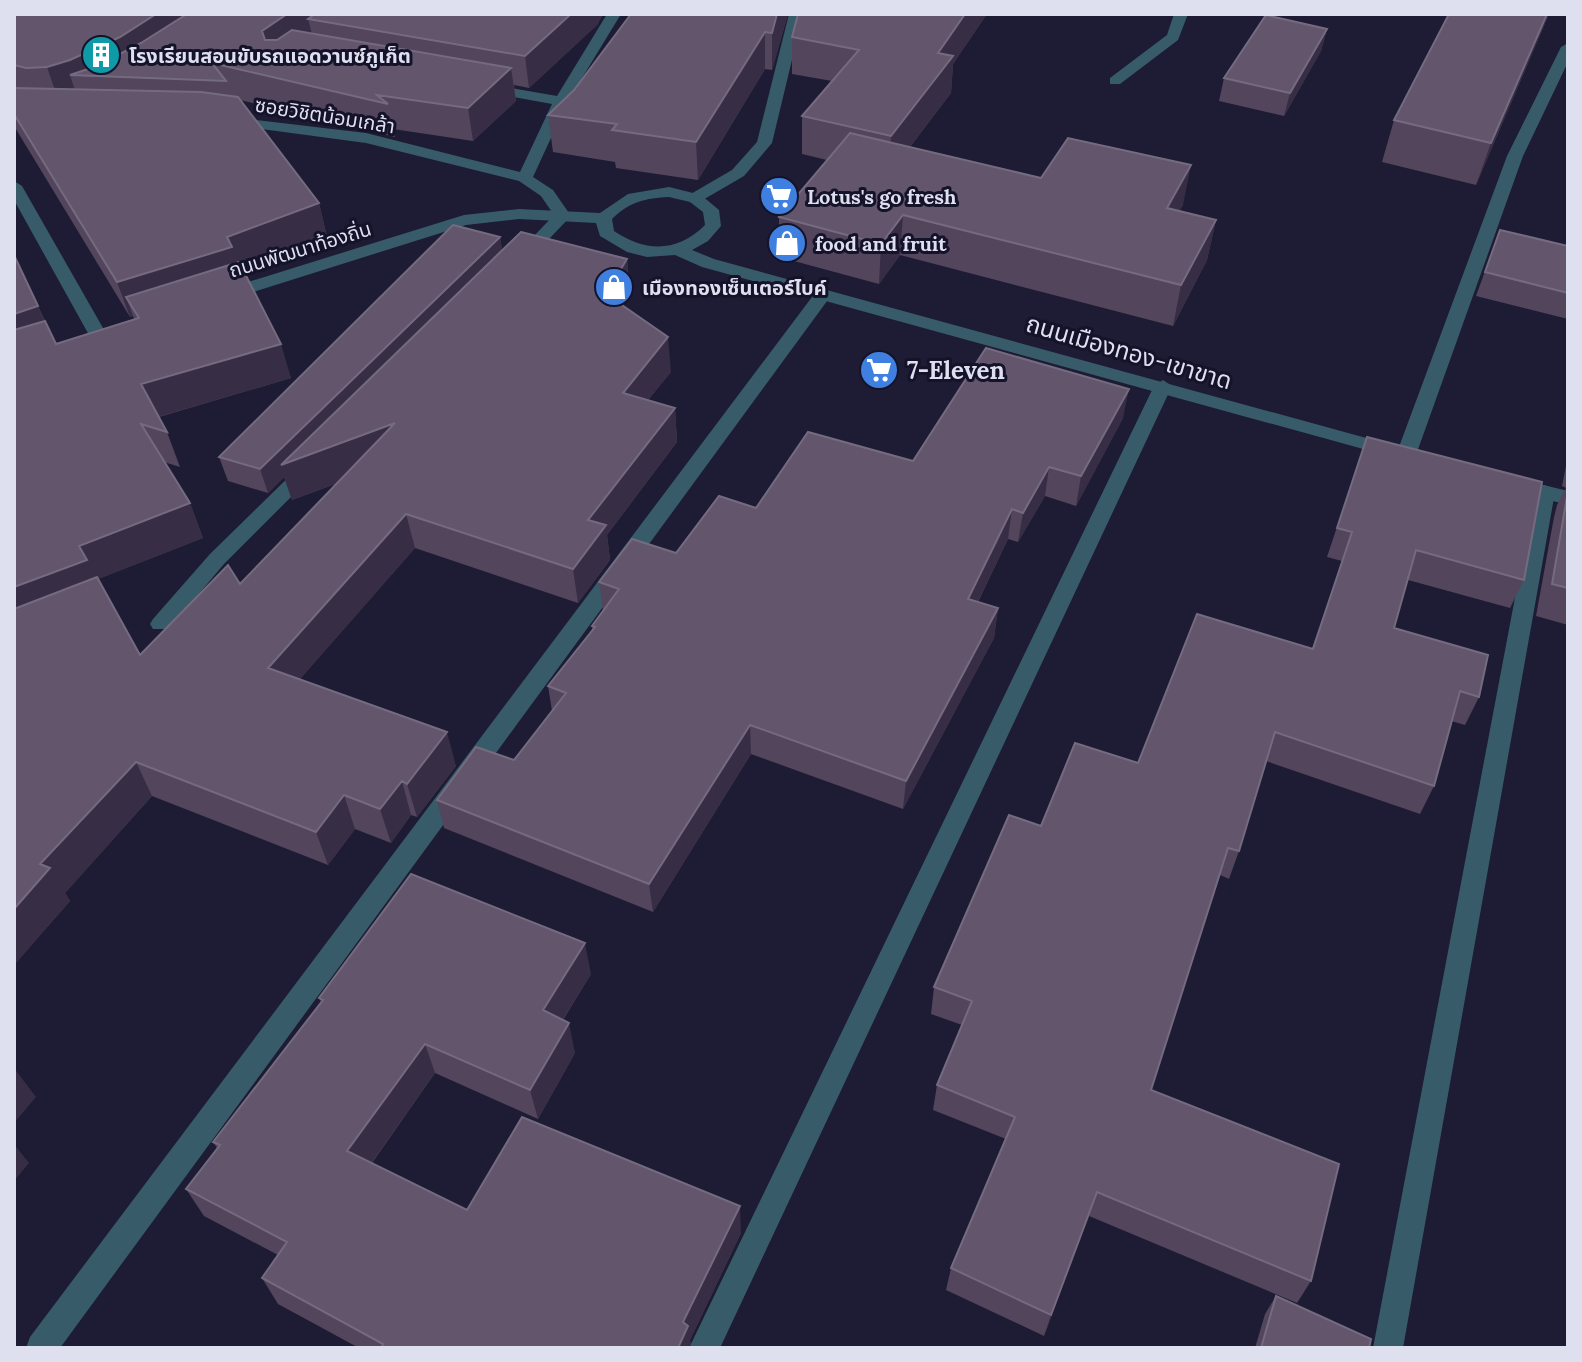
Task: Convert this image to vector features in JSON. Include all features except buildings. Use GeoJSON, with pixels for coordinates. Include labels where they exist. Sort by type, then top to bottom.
{"type":"FeatureCollection","features":[{"type":"Feature","properties":{"kind":"street"},"geometry":{"type":"LineString","coordinates":[[525,178],[561,101],[614,14]]}},
{"type":"Feature","properties":{"kind":"street"},"geometry":{"type":"LineString","coordinates":[[695,198],[738,173],[764,143],[796,14]]}},
{"type":"Feature","properties":{"kind":"street"},"geometry":{"type":"LineString","coordinates":[[1115,81],[1173,37],[1181,14]]}},
{"type":"Feature","properties":{"kind":"street","name":"ถนนเมืองทอง-เขาขาด"},"geometry":{"type":"LineString","coordinates":[[677,250],[708,263],[1414,457],[1515,156],[1568,47]]}},
{"type":"Feature","properties":{"kind":"street"},"geometry":{"type":"LineString","coordinates":[[468,85],[561,101]]}},
{"type":"Feature","properties":{"kind":"street","name":"ซอยวิชิตน้อมเกล้า"},"geometry":{"type":"LineString","coordinates":[[211,118],[366,138],[525,178],[547,193],[563,216]]}},
{"type":"Feature","properties":{"kind":"street"},"geometry":{"type":"LineString","coordinates":[[14,186],[98,335]]}},
{"type":"Feature","properties":{"kind":"street"},"geometry":{"type":"LineString","coordinates":[[669,192],[695,198],[711,210],[713,226],[701,241],[677,250],[648,252],[622,246],[606,233],[604,218],[618,203],[641,194],[669,192]]}},
{"type":"Feature","properties":{"kind":"street","name":"ถนนพัฒนาท้องถิ่น"},"geometry":{"type":"LineString","coordinates":[[205,302],[464,220],[519,214],[604,218]]}},
{"type":"Feature","properties":{"kind":"street"},"geometry":{"type":"LineString","coordinates":[[507,271],[563,216]]}},
{"type":"Feature","properties":{"kind":"street"},"geometry":{"type":"LineString","coordinates":[[41,1348],[824,293]]}},
{"type":"Feature","properties":{"kind":"street"},"geometry":{"type":"LineString","coordinates":[[704,1348],[1163,386]]}},
{"type":"Feature","properties":{"kind":"street"},"geometry":{"type":"LineString","coordinates":[[161,624],[217,559],[318,460]]}},
{"type":"Feature","properties":{"kind":"street"},"geometry":{"type":"LineString","coordinates":[[1388,1348],[1556,495],[1499,479]]}},
{"type":"Feature","properties":{"kind":"place","name":"โรงเรียนสอนขับรถแอดวานซ์ภูเก็ต"},"geometry":{"type":"Point","coordinates":[101,55]}},
{"type":"Feature","properties":{"kind":"place","name":"Lotus's go fresh"},"geometry":{"type":"Point","coordinates":[779,196]}},
{"type":"Feature","properties":{"kind":"place","name":"food and fruit"},"geometry":{"type":"Point","coordinates":[787,243]}},
{"type":"Feature","properties":{"kind":"place","name":"เมืองทองเซ็นเตอร์ไบค์"},"geometry":{"type":"Point","coordinates":[614,287]}},
{"type":"Feature","properties":{"kind":"place","name":"7-Eleven"},"geometry":{"type":"Point","coordinates":[879,370]}}]}
